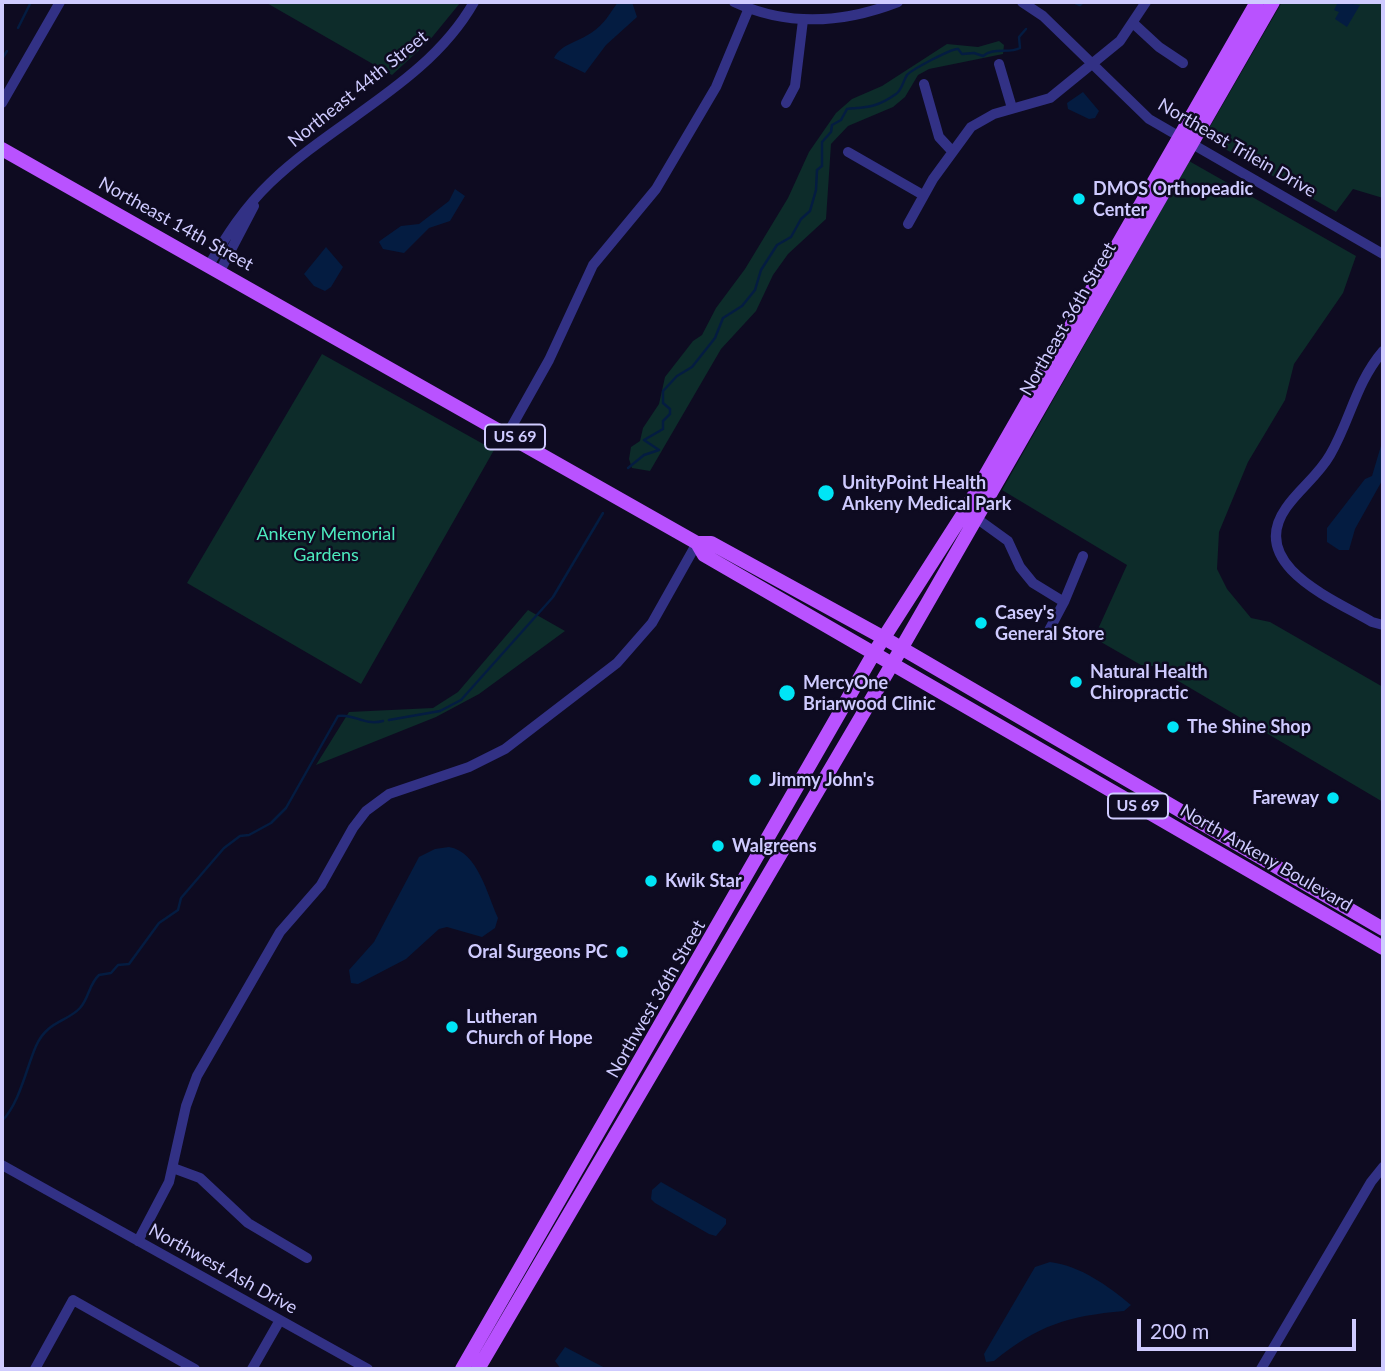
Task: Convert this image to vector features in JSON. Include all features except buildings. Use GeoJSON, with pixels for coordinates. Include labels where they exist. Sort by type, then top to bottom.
{"type":"FeatureCollection","features":[{"type":"Feature","properties":{"kind":"main road","name":"Northeast 36th Street"},"geometry":{"type":"LineString","coordinates":[[1186,139],[1257,2]]}},
{"type":"Feature","properties":{"kind":"main road","name":"Northeast 36th Street"},"geometry":{"type":"LineString","coordinates":[[897,656],[970,514],[1186,139],[1273,2]]}},
{"type":"Feature","properties":{"kind":"main road","name":"Northeast 14th Street"},"geometry":{"type":"LineString","coordinates":[[2,149],[331,334]]}},
{"type":"Feature","properties":{"kind":"main road","name":"North Ankeny Boulevard"},"geometry":{"type":"LineString","coordinates":[[331,334],[697,543],[704,555],[879,646],[1383,929]]}},
{"type":"Feature","properties":{"kind":"main road","name":"Northeast 36th Street"},"geometry":{"type":"LineString","coordinates":[[879,646],[970,514]]}},
{"type":"Feature","properties":{"kind":"main road","name":"Northwest 36th Street"},"geometry":{"type":"LineString","coordinates":[[462,1369],[879,646]]}},
{"type":"Feature","properties":{"kind":"main road","name":"North Ankeny Boulevard"},"geometry":{"type":"LineString","coordinates":[[897,656],[1383,948]]}},
{"type":"Feature","properties":{"kind":"main road","name":"Northwest 36th Street"},"geometry":{"type":"LineString","coordinates":[[478,1369],[897,656]]}},
{"type":"Feature","properties":{"kind":"street"},"geometry":{"type":"LineString","coordinates":[[2,103],[60,2]]}},
{"type":"Feature","properties":{"kind":"street","name":"Northeast 44th Street"},"geometry":{"type":"LineString","coordinates":[[215,268],[236,219],[277,176],[433,54],[467,15],[474,2]]}},
{"type":"Feature","properties":{"kind":"street"},"geometry":{"type":"LineString","coordinates":[[734,2],[803,20],[849,17],[898,2]]}},
{"type":"Feature","properties":{"kind":"street","name":"Northeast Trilein Drive"},"geometry":{"type":"LineString","coordinates":[[1022,2],[1042,16],[1150,119],[1383,254]]}},
{"type":"Feature","properties":{"kind":"street"},"geometry":{"type":"LineString","coordinates":[[908,225],[923,195],[952,151],[980,120],[1050,98],[1092,65],[1133,23],[1146,2]]}},
{"type":"Feature","properties":{"kind":"street"},"geometry":{"type":"LineString","coordinates":[[508,433],[544,370],[593,265],[656,189],[709,98],[749,8]]}},
{"type":"Feature","properties":{"kind":"street"},"geometry":{"type":"LineString","coordinates":[[786,103],[795,86],[803,20]]}},
{"type":"Feature","properties":{"kind":"street"},"geometry":{"type":"LineString","coordinates":[[1133,23],[1159,47],[1183,63]]}},
{"type":"Feature","properties":{"kind":"street"},"geometry":{"type":"LineString","coordinates":[[999,64],[1012,108]]}},
{"type":"Feature","properties":{"kind":"street"},"geometry":{"type":"LineString","coordinates":[[924,85],[939,137],[952,151]]}},
{"type":"Feature","properties":{"kind":"street"},"geometry":{"type":"LineString","coordinates":[[848,152],[923,195]]}},
{"type":"Feature","properties":{"kind":"street"},"geometry":{"type":"LineString","coordinates":[[1383,351],[1357,390],[1331,454],[1305,489],[1287,506],[1276,533],[1282,559],[1294,575],[1372,622],[1383,625]]}},
{"type":"Feature","properties":{"kind":"street"},"geometry":{"type":"LineString","coordinates":[[970,514],[1008,541],[1020,568],[1032,583],[1064,601]]}},
{"type":"Feature","properties":{"kind":"street"},"geometry":{"type":"LineString","coordinates":[[138,1241],[163,1196],[173,1168],[186,1106],[197,1076],[280,932],[321,885],[352,828],[366,811],[389,794],[469,767],[505,749],[598,679],[629,652],[652,623],[697,543]]}},
{"type":"Feature","properties":{"kind":"street"},"geometry":{"type":"LineString","coordinates":[[1047,634],[1083,556]]}},
{"type":"Feature","properties":{"kind":"street","name":"Northwest Ash Drive"},"geometry":{"type":"LineString","coordinates":[[2,1165],[368,1369]]}},
{"type":"Feature","properties":{"kind":"street"},"geometry":{"type":"LineString","coordinates":[[1261,1369],[1370,1182],[1383,1167]]}},
{"type":"Feature","properties":{"kind":"street"},"geometry":{"type":"LineString","coordinates":[[173,1168],[200,1178],[248,1223],[307,1258]]}},
{"type":"Feature","properties":{"kind":"street"},"geometry":{"type":"LineString","coordinates":[[35,1369],[73,1300],[195,1369]]}},
{"type":"Feature","properties":{"kind":"street"},"geometry":{"type":"LineString","coordinates":[[252,1369],[280,1320]]}},
{"type":"Feature","properties":{"kind":"green space"},"geometry":{"type":"Polygon","coordinates":[[[265,2],[460,3],[429,41],[392,75],[265,2]]]}},
{"type":"Feature","properties":{"kind":"green space"},"geometry":{"type":"Polygon","coordinates":[[[1282,2],[1383,2],[1383,198],[1353,189],[1336,212],[1204,137],[1282,2]]]}},
{"type":"Feature","properties":{"kind":"green space"},"geometry":{"type":"Polygon","coordinates":[[[999,41],[1004,45],[1003,54],[929,69],[918,75],[905,97],[893,107],[848,126],[831,144],[826,219],[788,254],[773,275],[756,311],[721,349],[650,471],[632,468],[629,459],[631,447],[640,441],[643,428],[659,404],[665,377],[693,341],[702,335],[716,308],[745,269],[788,198],[809,152],[836,113],[852,99],[882,86],[947,44],[978,47],[999,41]]]}},
{"type":"Feature","properties":{"kind":"green space"},"geometry":{"type":"Polygon","coordinates":[[[1189,161],[1356,256],[1343,293],[1294,364],[1285,400],[1248,462],[1219,532],[1217,569],[1227,589],[1251,618],[1270,622],[1383,687],[1383,802],[1153,666],[1141,665],[1094,638],[1127,565],[1002,490],[1189,161]]]}},
{"type":"Feature","properties":{"kind":"green space","name":"Ankeny Memorial Gardens"},"geometry":{"type":"Polygon","coordinates":[[[322,354],[494,450],[361,684],[187,583],[322,354]]]}},
{"type":"Feature","properties":{"kind":"green space"},"geometry":{"type":"Polygon","coordinates":[[[528,610],[565,631],[479,694],[436,717],[316,765],[349,712],[433,708],[458,692],[528,610]]]}},
{"type":"Feature","properties":{"kind":"water"},"geometry":{"type":"Polygon","coordinates":[[[618,2],[632,2],[637,17],[606,45],[585,73],[554,58],[565,46],[600,26],[618,2]]]}},
{"type":"Feature","properties":{"kind":"water"},"geometry":{"type":"Polygon","coordinates":[[[1338,2],[1360,5],[1347,27],[1335,19],[1339,12],[1334,10],[1338,2]]]}},
{"type":"Feature","properties":{"kind":"water"},"geometry":{"type":"Polygon","coordinates":[[[1083,92],[1099,111],[1095,118],[1089,119],[1068,109],[1067,103],[1083,92]]]}},
{"type":"Feature","properties":{"kind":"water"},"geometry":{"type":"Polygon","coordinates":[[[455,189],[465,196],[450,221],[429,228],[404,253],[383,249],[379,242],[381,240],[401,226],[419,224],[449,201],[455,189]]]}},
{"type":"Feature","properties":{"kind":"water"},"geometry":{"type":"Polygon","coordinates":[[[326,247],[343,267],[331,287],[325,291],[314,286],[304,274],[326,247]]]}},
{"type":"Feature","properties":{"kind":"water"},"geometry":{"type":"Polygon","coordinates":[[[1383,439],[1383,479],[1355,529],[1349,550],[1339,550],[1327,542],[1327,528],[1365,479],[1372,476],[1383,439]]]}},
{"type":"Feature","properties":{"kind":"water"},"geometry":{"type":"Polygon","coordinates":[[[449,847],[467,857],[480,875],[498,918],[495,928],[482,937],[447,927],[439,929],[406,959],[358,984],[351,983],[349,970],[374,942],[419,857],[435,849],[449,847]]]}},
{"type":"Feature","properties":{"kind":"water"},"geometry":{"type":"Polygon","coordinates":[[[661,1182],[726,1219],[726,1224],[716,1236],[709,1234],[655,1203],[651,1199],[652,1190],[661,1182]]]}},
{"type":"Feature","properties":{"kind":"water"},"geometry":{"type":"Polygon","coordinates":[[[1050,1262],[1083,1272],[1131,1305],[1124,1311],[1054,1324],[1025,1339],[994,1361],[986,1362],[984,1354],[1035,1267],[1050,1262]]]}},
{"type":"Feature","properties":{"kind":"water"},"geometry":{"type":"Polygon","coordinates":[[[565,1347],[607,1369],[561,1369],[555,1361],[565,1347]]]}},
{"type":"Feature","properties":{"kind":"waterway"},"geometry":{"type":"LineString","coordinates":[[18,28],[31,2]]}},
{"type":"Feature","properties":{"kind":"waterway"},"geometry":{"type":"LineString","coordinates":[[1073,2],[1080,5],[1083,2]]}},
{"type":"Feature","properties":{"kind":"waterway"},"geometry":{"type":"LineString","coordinates":[[628,468],[644,455],[659,450],[644,440],[663,429],[663,421],[670,414],[670,409],[663,403],[663,391],[677,376],[692,367],[715,338],[723,318],[742,306],[755,290],[761,270],[777,245],[791,237],[801,219],[810,211],[816,190],[817,170],[822,166],[822,142],[831,132],[832,125],[841,120],[847,109],[872,106],[889,99],[898,92],[910,72],[948,52],[958,49],[962,54],[974,53],[983,56],[1020,48],[1019,37],[1026,29]]}},
{"type":"Feature","properties":{"kind":"waterway"},"geometry":{"type":"LineString","coordinates":[[2,59],[7,51]]}},
{"type":"Feature","properties":{"kind":"waterway"},"geometry":{"type":"LineString","coordinates":[[389,720],[440,711],[461,700],[553,597],[603,513]]}},
{"type":"Feature","properties":{"kind":"waterway"},"geometry":{"type":"LineString","coordinates":[[2,1121],[13,1105],[36,1046],[46,1031],[80,1008],[99,975],[111,973],[118,965],[129,964],[159,923],[178,910],[181,898],[224,848],[240,836],[249,835],[271,823],[286,808],[338,716],[370,722],[383,721]]}},
{"type":"Feature","properties":{"kind":"place","name":"DMOS Orthopeadic Center"},"geometry":{"type":"Point","coordinates":[1079,199]}},
{"type":"Feature","properties":{"kind":"place","name":"UnityPoint Health Ankeny Medical Park"},"geometry":{"type":"Point","coordinates":[826,493]}},
{"type":"Feature","properties":{"kind":"place","name":"Casey's General Store"},"geometry":{"type":"Point","coordinates":[981,623]}},
{"type":"Feature","properties":{"kind":"place","name":"Natural Health Chiropractic"},"geometry":{"type":"Point","coordinates":[1076,682]}},
{"type":"Feature","properties":{"kind":"place","name":"MercyOne Briarwood Clinic"},"geometry":{"type":"Point","coordinates":[787,693]}},
{"type":"Feature","properties":{"kind":"place","name":"The Shine Shop"},"geometry":{"type":"Point","coordinates":[1173,727]}},
{"type":"Feature","properties":{"kind":"place","name":"Jimmy John's"},"geometry":{"type":"Point","coordinates":[755,780]}},
{"type":"Feature","properties":{"kind":"place","name":"Fareway"},"geometry":{"type":"Point","coordinates":[1333,798]}},
{"type":"Feature","properties":{"kind":"place","name":"Walgreens"},"geometry":{"type":"Point","coordinates":[718,846]}},
{"type":"Feature","properties":{"kind":"place","name":"Kwik Star"},"geometry":{"type":"Point","coordinates":[651,881]}},
{"type":"Feature","properties":{"kind":"place","name":"Oral Surgeons PC"},"geometry":{"type":"Point","coordinates":[622,952]}},
{"type":"Feature","properties":{"kind":"place","name":"Lutheran Church of Hope"},"geometry":{"type":"Point","coordinates":[452,1027]}}]}
